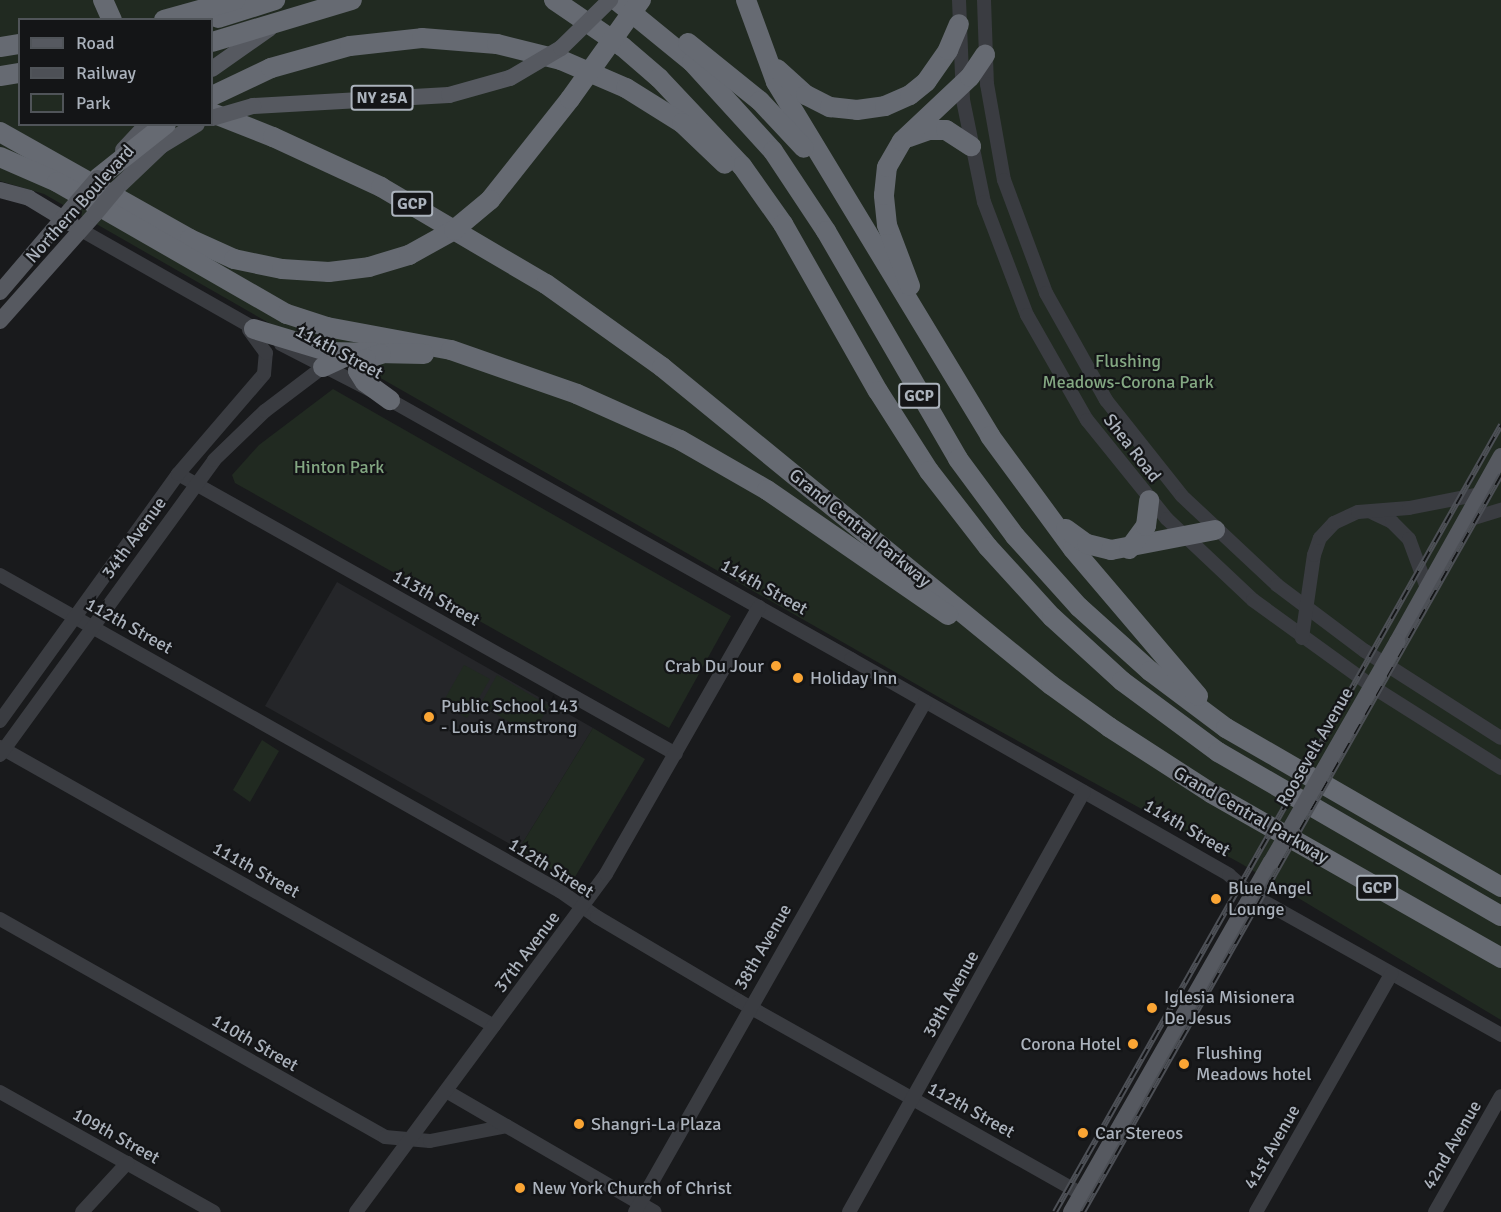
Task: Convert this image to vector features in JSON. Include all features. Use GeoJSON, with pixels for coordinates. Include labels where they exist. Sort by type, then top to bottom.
{"type":"FeatureCollection","features":[{"type":"Feature","properties":{"kind":"highway"},"geometry":{"type":"LineString","coordinates":[[103,0],[111,18]]}},
{"type":"Feature","properties":{"kind":"highway"},"geometry":{"type":"LineString","coordinates":[[171,18],[235,0]]}},
{"type":"Feature","properties":{"kind":"highway"},"geometry":{"type":"LineString","coordinates":[[213,20],[275,0]]}},
{"type":"Feature","properties":{"kind":"highway"},"geometry":{"type":"LineString","coordinates":[[213,42],[352,0]]}},
{"type":"Feature","properties":{"kind":"highway","name":"Grand Central Parkway"},"geometry":{"type":"LineString","coordinates":[[554,0],[623,47],[694,111],[756,185],[795,245],[878,392],[929,471],[998,559],[1070,634],[1141,696],[1238,765],[1501,916]]}},
{"type":"Feature","properties":{"kind":"highway","name":"GCP"},"geometry":{"type":"LineString","coordinates":[[616,0],[692,62],[773,151],[814,211],[945,440],[1030,555],[1131,656],[1187,701],[1267,753],[1501,887]]}},
{"type":"Feature","properties":{"kind":"highway"},"geometry":{"type":"LineString","coordinates":[[630,0],[772,113],[810,155],[868,238]]}},
{"type":"Feature","properties":{"kind":"highway"},"geometry":{"type":"LineString","coordinates":[[153,236],[218,267],[282,282],[347,277],[409,255],[454,230],[490,200],[570,99],[641,0]]}},
{"type":"Feature","properties":{"kind":"highway"},"geometry":{"type":"LineString","coordinates":[[746,0],[758,39],[776,82],[868,238],[1011,465],[1073,549],[1172,669],[1217,713],[1267,753]]}},
{"type":"Feature","properties":{"kind":"highway"},"geometry":{"type":"LineString","coordinates":[[758,39],[780,72],[806,95],[830,107],[864,110],[898,102],[921,87],[944,57],[959,24]]}},
{"type":"Feature","properties":{"kind":"highway"},"geometry":{"type":"LineString","coordinates":[[214,96],[300,57],[372,42],[448,39],[520,48],[604,77],[673,116],[725,164],[795,245]]}},
{"type":"Feature","properties":{"kind":"highway"},"geometry":{"type":"LineString","coordinates":[[0,47],[18,45]]}},
{"type":"Feature","properties":{"kind":"highway"},"geometry":{"type":"LineString","coordinates":[[0,47],[18,51]]}},
{"type":"Feature","properties":{"kind":"highway"},"geometry":{"type":"LineString","coordinates":[[956,380],[905,276],[888,231],[884,188],[888,167],[898,146],[962,85],[985,55]]}},
{"type":"Feature","properties":{"kind":"highway"},"geometry":{"type":"LineString","coordinates":[[0,76],[18,73]]}},
{"type":"Feature","properties":{"kind":"highway"},"geometry":{"type":"LineString","coordinates":[[214,96],[273,136]]}},
{"type":"Feature","properties":{"kind":"highway","name":"Grand Central Parkway"},"geometry":{"type":"LineString","coordinates":[[213,113],[273,136],[451,225],[604,324],[708,404],[1071,700],[1211,793],[1501,958]]}},
{"type":"Feature","properties":{"kind":"highway"},"geometry":{"type":"LineString","coordinates":[[98,178],[162,129]]}},
{"type":"Feature","properties":{"kind":"highway"},"geometry":{"type":"LineString","coordinates":[[898,146],[916,133],[940,129],[956,134],[971,146]]}},
{"type":"Feature","properties":{"kind":"highway"},"geometry":{"type":"LineString","coordinates":[[0,132],[196,242],[234,259],[282,270],[329,272],[369,267],[409,255]]}},
{"type":"Feature","properties":{"kind":"highway"},"geometry":{"type":"LineString","coordinates":[[0,157],[57,182],[258,299],[302,320],[435,346],[484,361],[577,393],[713,457],[1071,700]]}},
{"type":"Feature","properties":{"kind":"highway"},"geometry":{"type":"LineString","coordinates":[[254,328],[320,350],[484,361]]}},
{"type":"Feature","properties":{"kind":"highway"},"geometry":{"type":"LineString","coordinates":[[323,368],[354,354]]}},
{"type":"Feature","properties":{"kind":"highway"},"geometry":{"type":"LineString","coordinates":[[384,354],[366,359],[358,371],[365,382],[390,400]]}},
{"type":"Feature","properties":{"kind":"highway"},"geometry":{"type":"LineString","coordinates":[[1011,465],[1074,537],[1103,549],[1129,549],[1215,530]]}},
{"type":"Feature","properties":{"kind":"highway"},"geometry":{"type":"LineString","coordinates":[[1129,549],[1146,526],[1149,500]]}},
{"type":"Feature","properties":{"kind":"main road"},"geometry":{"type":"LineString","coordinates":[[213,68],[258,35],[319,0]]}},
{"type":"Feature","properties":{"kind":"main road","name":"NY 25A"},"geometry":{"type":"LineString","coordinates":[[213,118],[253,106],[449,95],[510,78],[561,48],[610,0]]}},
{"type":"Feature","properties":{"kind":"main road","name":"Northern Boulevard"},"geometry":{"type":"LineString","coordinates":[[0,321],[117,188],[162,129],[183,126]]}},
{"type":"Feature","properties":{"kind":"main road","name":"Northern Boulevard"},"geometry":{"type":"LineString","coordinates":[[0,292],[98,178]]}},
{"type":"Feature","properties":{"kind":"main road","name":"114th Street"},"geometry":{"type":"LineString","coordinates":[[0,190],[29,198],[81,230]]}},
{"type":"Feature","properties":{"kind":"main road","name":"Roosevelt Avenue"},"geometry":{"type":"LineString","coordinates":[[1071,1212],[1501,456]]}},
{"type":"Feature","properties":{"kind":"street","name":"Shea Road"},"geometry":{"type":"LineString","coordinates":[[959,0],[962,85],[971,146],[997,242],[1038,336],[1087,420],[1149,500],[1185,538],[1253,600],[1302,638],[1501,768]]}},
{"type":"Feature","properties":{"kind":"street","name":"Shea Road"},"geometry":{"type":"LineString","coordinates":[[984,0],[985,55],[993,130],[1004,180],[1056,315],[1124,426],[1164,477],[1215,530],[1307,609],[1365,651],[1501,738]]}},
{"type":"Feature","properties":{"kind":"street","name":"114th Street"},"geometry":{"type":"LineString","coordinates":[[81,230],[323,368],[390,400],[759,607],[1229,875],[1252,895],[1501,1035]]}},
{"type":"Feature","properties":{"kind":"street","name":"34th Avenue"},"geometry":{"type":"LineString","coordinates":[[0,721],[178,474],[266,369],[262,346],[234,317]]}},
{"type":"Feature","properties":{"kind":"street","name":"34th Avenue"},"geometry":{"type":"LineString","coordinates":[[2,750],[195,484],[248,425],[323,368]]}},
{"type":"Feature","properties":{"kind":"street","name":"113th Street"},"geometry":{"type":"LineString","coordinates":[[178,474],[676,754]]}},
{"type":"Feature","properties":{"kind":"street"},"geometry":{"type":"LineString","coordinates":[[1302,638],[1314,555],[1320,538],[1342,518],[1368,511],[1409,508],[1480,494]]}},
{"type":"Feature","properties":{"kind":"street"},"geometry":{"type":"LineString","coordinates":[[1464,521],[1501,510]]}},
{"type":"Feature","properties":{"kind":"street"},"geometry":{"type":"LineString","coordinates":[[1368,511],[1392,522],[1404,533],[1427,588]]}},
{"type":"Feature","properties":{"kind":"street","name":"112th Street"},"geometry":{"type":"LineString","coordinates":[[0,575],[560,891],[582,908],[750,1007],[1082,1194]]}},
{"type":"Feature","properties":{"kind":"street","name":"37th Avenue"},"geometry":{"type":"LineString","coordinates":[[356,1212],[582,908],[676,754],[759,607]]}},
{"type":"Feature","properties":{"kind":"street","name":"38th Avenue"},"geometry":{"type":"LineString","coordinates":[[637,1208],[925,702]]}},
{"type":"Feature","properties":{"kind":"street"},"geometry":{"type":"LineString","coordinates":[[1487,760],[1501,744]]}},
{"type":"Feature","properties":{"kind":"street","name":"111th Street"},"geometry":{"type":"LineString","coordinates":[[2,750],[494,1026]]}},
{"type":"Feature","properties":{"kind":"street","name":"39th Avenue"},"geometry":{"type":"LineString","coordinates":[[849,1212],[1084,792]]}},
{"type":"Feature","properties":{"kind":"street","name":"110th Street"},"geometry":{"type":"LineString","coordinates":[[0,919],[385,1137],[430,1141],[507,1126]]}},
{"type":"Feature","properties":{"kind":"street","name":"41st Avenue"},"geometry":{"type":"LineString","coordinates":[[1256,1212],[1391,974]]}},
{"type":"Feature","properties":{"kind":"street"},"geometry":{"type":"LineString","coordinates":[[446,1091],[507,1126],[637,1208],[655,1212]]}},
{"type":"Feature","properties":{"kind":"street","name":"109th Street"},"geometry":{"type":"LineString","coordinates":[[0,1092],[214,1212]]}},
{"type":"Feature","properties":{"kind":"street","name":"42nd Avenue"},"geometry":{"type":"LineString","coordinates":[[1435,1212],[1501,1096]]}},
{"type":"Feature","properties":{"kind":"street"},"geometry":{"type":"LineString","coordinates":[[82,1212],[127,1163]]}},
{"type":"Feature","properties":{"kind":"shaded area","name":"Public School 143 - Louis Armstrong"},"geometry":{"type":"Polygon","coordinates":[[[337,582],[593,728],[519,849],[265,706],[337,582]]]}},
{"type":"Feature","properties":{"kind":"green space","name":"Flushing Meadows-Corona Park"},"geometry":{"type":"Polygon","coordinates":[[[0,0],[1501,0],[1501,1020],[1240,863],[956,707],[328,348],[276,327],[44,194],[0,181],[0,0]]]}},
{"type":"Feature","properties":{"kind":"green space","name":"Hinton Park"},"geometry":{"type":"Polygon","coordinates":[[[333,389],[731,616],[669,728],[235,483],[232,475],[259,445],[333,389]]]}},
{"type":"Feature","properties":{"kind":"green space"},"geometry":{"type":"Polygon","coordinates":[[[464,665],[490,679],[467,718],[442,704],[464,665]]]}},
{"type":"Feature","properties":{"kind":"green space"},"geometry":{"type":"Polygon","coordinates":[[[497,675],[549,706],[532,735],[480,705],[497,675]]]}},
{"type":"Feature","properties":{"kind":"green space"},"geometry":{"type":"Polygon","coordinates":[[[593,728],[645,759],[572,882],[519,849],[593,728]]]}},
{"type":"Feature","properties":{"kind":"green space"},"geometry":{"type":"Polygon","coordinates":[[[262,740],[279,751],[250,802],[233,790],[262,740]]]}},
{"type":"Feature","properties":{"kind":"railway"},"geometry":{"type":"LineString","coordinates":[[1055,1212],[1501,425]]}},
{"type":"Feature","properties":{"kind":"railway"},"geometry":{"type":"LineString","coordinates":[[1083,1212],[1501,475]]}},
{"type":"Feature","properties":{"kind":"place","name":"Crab Du Jour"},"geometry":{"type":"Point","coordinates":[776,666]}},
{"type":"Feature","properties":{"kind":"place","name":"Holiday Inn"},"geometry":{"type":"Point","coordinates":[798,678]}},
{"type":"Feature","properties":{"kind":"place","name":"Public School 143 - Louis Armstrong"},"geometry":{"type":"Point","coordinates":[429,717]}},
{"type":"Feature","properties":{"kind":"place","name":"Blue Angel Lounge"},"geometry":{"type":"Point","coordinates":[1216,899]}},
{"type":"Feature","properties":{"kind":"place","name":"Iglesia Misionera De Jesus"},"geometry":{"type":"Point","coordinates":[1152,1008]}},
{"type":"Feature","properties":{"kind":"place","name":"Corona Hotel"},"geometry":{"type":"Point","coordinates":[1133,1044]}},
{"type":"Feature","properties":{"kind":"place","name":"Flushing Meadows hotel"},"geometry":{"type":"Point","coordinates":[1184,1064]}},
{"type":"Feature","properties":{"kind":"place","name":"Shangri-La Plaza"},"geometry":{"type":"Point","coordinates":[579,1124]}},
{"type":"Feature","properties":{"kind":"place","name":"Car Stereos"},"geometry":{"type":"Point","coordinates":[1083,1133]}},
{"type":"Feature","properties":{"kind":"place","name":"New York Church of Christ"},"geometry":{"type":"Point","coordinates":[520,1188]}}]}
